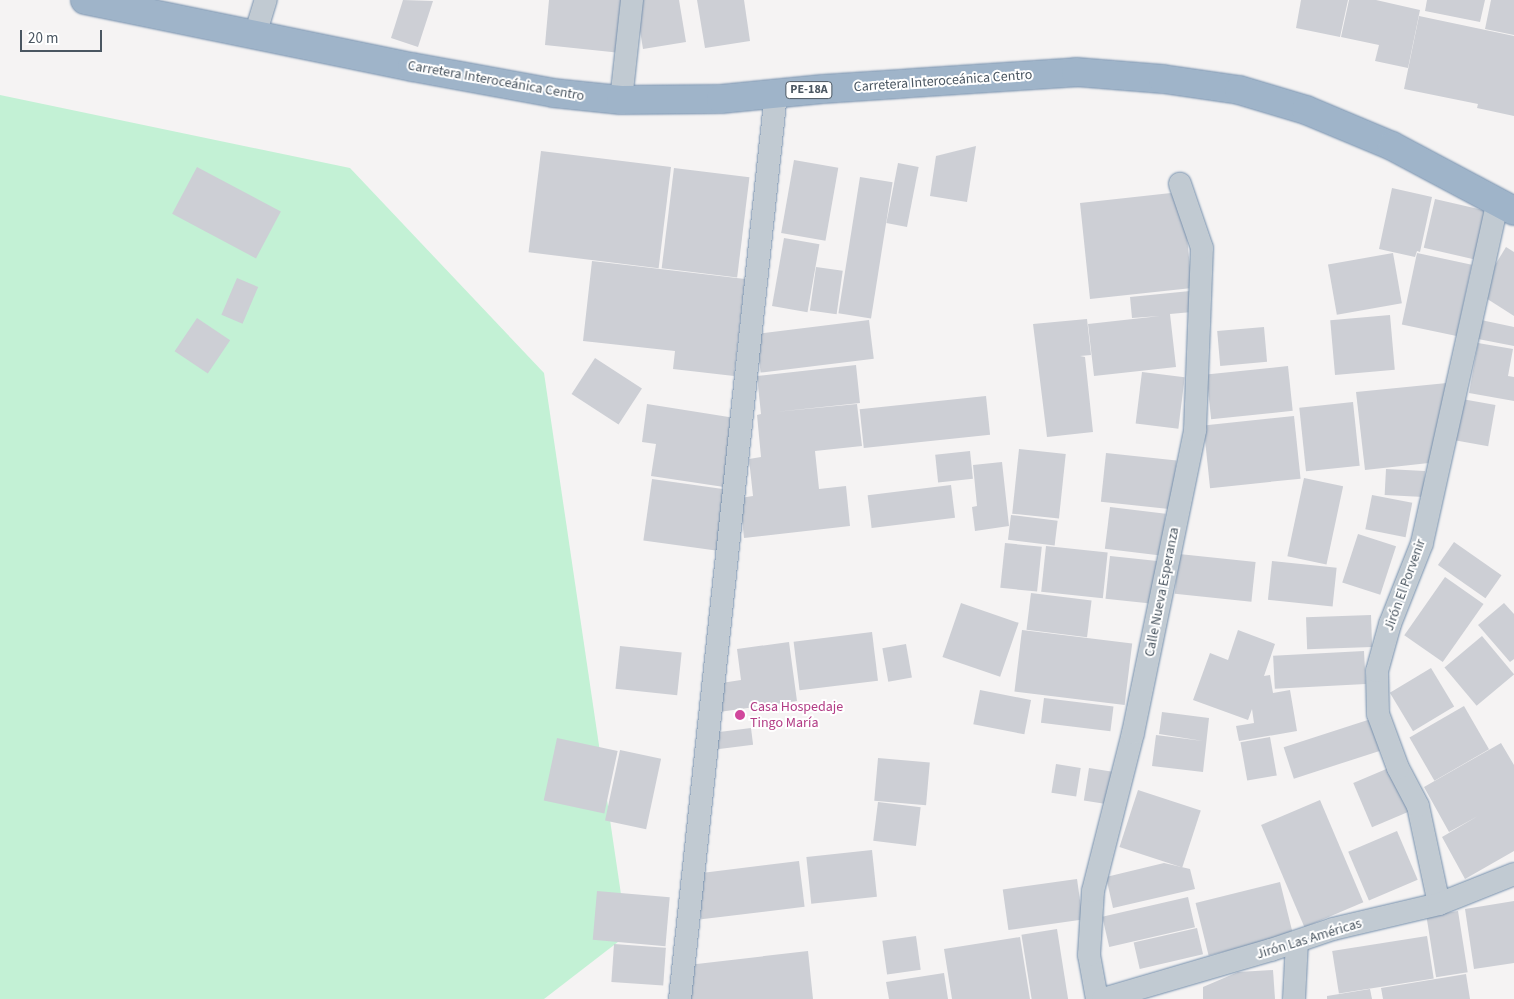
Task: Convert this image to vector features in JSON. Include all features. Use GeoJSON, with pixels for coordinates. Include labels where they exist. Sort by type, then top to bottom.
{"type":"FeatureCollection","features":[{"type":"Feature","properties":{"kind":"highway","name":"Carretera Interoceánica Centro"},"geometry":{"type":"LineString","coordinates":[[85,0],[553,93],[621,100],[721,99],[776,93],[1076,72],[1162,79],[1240,90],[1306,110],[1392,146],[1506,206]]}},
{"type":"Feature","properties":{"kind":"street"},"geometry":{"type":"LineString","coordinates":[[255,35],[266,0]]}},
{"type":"Feature","properties":{"kind":"street"},"geometry":{"type":"LineString","coordinates":[[621,100],[632,0]]}},
{"type":"Feature","properties":{"kind":"street"},"geometry":{"type":"LineString","coordinates":[[680,999],[776,93]]}},
{"type":"Feature","properties":{"kind":"street","name":"Calle Nueva Esperanza"},"geometry":{"type":"LineString","coordinates":[[1097,999],[1089,955],[1093,892],[1133,733],[1195,430],[1202,248],[1180,184]]}},
{"type":"Feature","properties":{"kind":"street","name":"Jirón El Porvenir"},"geometry":{"type":"LineString","coordinates":[[1439,904],[1418,806],[1398,768],[1378,714],[1377,671],[1390,624],[1422,543],[1506,206]]}},
{"type":"Feature","properties":{"kind":"street","name":"Jirón Las Américas"},"geometry":{"type":"LineString","coordinates":[[1103,999],[1297,942],[1333,929],[1439,904],[1514,874]]}},
{"type":"Feature","properties":{"kind":"street"},"geometry":{"type":"LineString","coordinates":[[1294,999],[1297,942]]}},
{"type":"Feature","properties":{"kind":"green space"},"geometry":{"type":"Polygon","coordinates":[[[0,95],[350,168],[544,373],[627,935],[544,999],[0,999],[0,95]]]}},
{"type":"Feature","properties":{"kind":"building"},"geometry":{"type":"Polygon","coordinates":[[[403,0],[433,1],[418,47],[391,38],[403,0]]]}},
{"type":"Feature","properties":{"kind":"building"},"geometry":{"type":"Polygon","coordinates":[[[549,0],[627,0],[621,53],[545,45],[549,0]]]}},
{"type":"Feature","properties":{"kind":"building"},"geometry":{"type":"Polygon","coordinates":[[[642,0],[679,0],[686,42],[643,49],[639,24],[642,0]]]}},
{"type":"Feature","properties":{"kind":"building"},"geometry":{"type":"Polygon","coordinates":[[[697,0],[744,0],[750,41],[705,48],[697,0]]]}},
{"type":"Feature","properties":{"kind":"building"},"geometry":{"type":"Polygon","coordinates":[[[1301,0],[1348,0],[1340,37],[1296,28],[1301,0]]]}},
{"type":"Feature","properties":{"kind":"building"},"geometry":{"type":"Polygon","coordinates":[[[1349,0],[1376,0],[1420,10],[1408,68],[1375,61],[1379,45],[1341,37],[1349,0]]]}},
{"type":"Feature","properties":{"kind":"building"},"geometry":{"type":"Polygon","coordinates":[[[1427,0],[1485,0],[1480,22],[1425,11],[1427,0]]]}},
{"type":"Feature","properties":{"kind":"building"},"geometry":{"type":"Polygon","coordinates":[[[1491,0],[1514,0],[1514,35],[1485,29],[1491,0]]]}},
{"type":"Feature","properties":{"kind":"building"},"geometry":{"type":"Polygon","coordinates":[[[1419,16],[1514,36],[1514,116],[1477,108],[1478,104],[1404,89],[1419,16]]]}},
{"type":"Feature","properties":{"kind":"building"},"geometry":{"type":"Polygon","coordinates":[[[976,146],[967,202],[930,196],[936,156],[976,146]]]}},
{"type":"Feature","properties":{"kind":"building"},"geometry":{"type":"Polygon","coordinates":[[[541,151],[671,167],[659,268],[529,252],[541,151]]]}},
{"type":"Feature","properties":{"kind":"building"},"geometry":{"type":"Polygon","coordinates":[[[794,160],[838,168],[825,241],[781,233],[794,160]]]}},
{"type":"Feature","properties":{"kind":"building"},"geometry":{"type":"Polygon","coordinates":[[[898,163],[919,167],[907,227],[886,223],[898,163]]]}},
{"type":"Feature","properties":{"kind":"building"},"geometry":{"type":"Polygon","coordinates":[[[197,167],[281,212],[256,258],[172,214],[197,167]]]}},
{"type":"Feature","properties":{"kind":"building"},"geometry":{"type":"Polygon","coordinates":[[[674,168],[749,177],[737,278],[662,268],[674,168]]]}},
{"type":"Feature","properties":{"kind":"building"},"geometry":{"type":"Polygon","coordinates":[[[860,177],[893,182],[871,318],[838,313],[860,177]]]}},
{"type":"Feature","properties":{"kind":"building"},"geometry":{"type":"Polygon","coordinates":[[[1392,188],[1432,197],[1420,252],[1417,251],[1415,257],[1379,249],[1392,188]]]}},
{"type":"Feature","properties":{"kind":"building"},"geometry":{"type":"Polygon","coordinates":[[[1171,193],[1185,217],[1192,288],[1090,299],[1080,203],[1171,193]]]}},
{"type":"Feature","properties":{"kind":"building"},"geometry":{"type":"Polygon","coordinates":[[[1435,199],[1492,212],[1480,261],[1424,248],[1435,199]]]}},
{"type":"Feature","properties":{"kind":"building"},"geometry":{"type":"Polygon","coordinates":[[[784,238],[819,244],[807,312],[772,306],[784,238]]]}},
{"type":"Feature","properties":{"kind":"building"},"geometry":{"type":"Polygon","coordinates":[[[1506,247],[1514,252],[1514,316],[1478,293],[1506,247]]]}},
{"type":"Feature","properties":{"kind":"building"},"geometry":{"type":"Polygon","coordinates":[[[1393,253],[1402,303],[1337,315],[1328,264],[1393,253]]]}},
{"type":"Feature","properties":{"kind":"building"},"geometry":{"type":"Polygon","coordinates":[[[1417,253],[1472,265],[1457,336],[1402,324],[1417,253]]]}},
{"type":"Feature","properties":{"kind":"building"},"geometry":{"type":"Polygon","coordinates":[[[592,261],[745,279],[734,376],[673,369],[675,351],[583,341],[592,261]]]}},
{"type":"Feature","properties":{"kind":"building"},"geometry":{"type":"Polygon","coordinates":[[[816,267],[843,271],[837,314],[810,311],[816,267]]]}},
{"type":"Feature","properties":{"kind":"building"},"geometry":{"type":"Polygon","coordinates":[[[237,278],[258,287],[243,324],[221,315],[237,278]]]}},
{"type":"Feature","properties":{"kind":"building"},"geometry":{"type":"Polygon","coordinates":[[[1190,291],[1192,312],[1170,314],[1176,367],[1094,376],[1088,324],[1160,316],[1132,318],[1130,297],[1190,291]]]}},
{"type":"Feature","properties":{"kind":"building"},"geometry":{"type":"Polygon","coordinates":[[[1390,315],[1395,370],[1335,375],[1330,320],[1390,315]]]}},
{"type":"Feature","properties":{"kind":"building"},"geometry":{"type":"Polygon","coordinates":[[[197,318],[230,340],[208,374],[175,351],[197,318]]]}},
{"type":"Feature","properties":{"kind":"building"},"geometry":{"type":"Polygon","coordinates":[[[1087,319],[1091,355],[1080,356],[1085,357],[1093,432],[1047,437],[1033,324],[1087,319]]]}},
{"type":"Feature","properties":{"kind":"building"},"geometry":{"type":"Polygon","coordinates":[[[869,320],[874,359],[761,373],[756,334],[869,320]]]}},
{"type":"Feature","properties":{"kind":"building"},"geometry":{"type":"Polygon","coordinates":[[[1481,320],[1514,327],[1514,346],[1478,339],[1481,320]]]}},
{"type":"Feature","properties":{"kind":"building"},"geometry":{"type":"Polygon","coordinates":[[[1264,327],[1267,362],[1220,366],[1217,331],[1264,327]]]}},
{"type":"Feature","properties":{"kind":"building"},"geometry":{"type":"Polygon","coordinates":[[[1478,343],[1513,349],[1508,376],[1514,377],[1514,401],[1469,393],[1478,343]]]}},
{"type":"Feature","properties":{"kind":"building"},"geometry":{"type":"Polygon","coordinates":[[[595,358],[642,388],[619,425],[572,394],[595,358]]]}},
{"type":"Feature","properties":{"kind":"building"},"geometry":{"type":"Polygon","coordinates":[[[856,365],[860,403],[775,412],[857,404],[862,446],[815,451],[819,489],[846,486],[850,526],[744,538],[740,498],[753,496],[749,459],[761,457],[757,415],[761,414],[757,376],[856,365]]]}},
{"type":"Feature","properties":{"kind":"building"},"geometry":{"type":"Polygon","coordinates":[[[1288,366],[1293,411],[1211,419],[1206,375],[1288,366]]]}},
{"type":"Feature","properties":{"kind":"building"},"geometry":{"type":"Polygon","coordinates":[[[1142,372],[1185,377],[1178,429],[1136,424],[1142,372]]]}},
{"type":"Feature","properties":{"kind":"building"},"geometry":{"type":"Polygon","coordinates":[[[1447,383],[1438,462],[1365,470],[1356,392],[1447,383]]]}},
{"type":"Feature","properties":{"kind":"building"},"geometry":{"type":"Polygon","coordinates":[[[986,396],[990,435],[864,448],[860,409],[986,396]]]}},
{"type":"Feature","properties":{"kind":"building"},"geometry":{"type":"Polygon","coordinates":[[[1462,399],[1495,405],[1488,446],[1455,440],[1462,399]]]}},
{"type":"Feature","properties":{"kind":"building"},"geometry":{"type":"Polygon","coordinates":[[[1353,402],[1360,466],[1306,471],[1299,408],[1353,402]]]}},
{"type":"Feature","properties":{"kind":"building"},"geometry":{"type":"Polygon","coordinates":[[[647,404],[735,418],[724,487],[651,476],[656,444],[642,442],[647,404]]]}},
{"type":"Feature","properties":{"kind":"building"},"geometry":{"type":"Polygon","coordinates":[[[1294,416],[1301,479],[1210,488],[1203,426],[1294,416]]]}},
{"type":"Feature","properties":{"kind":"building"},"geometry":{"type":"Polygon","coordinates":[[[1019,449],[1066,454],[1059,519],[1012,514],[1019,449]]]}},
{"type":"Feature","properties":{"kind":"building"},"geometry":{"type":"Polygon","coordinates":[[[970,451],[973,479],[938,483],[935,455],[970,451]]]}},
{"type":"Feature","properties":{"kind":"building"},"geometry":{"type":"Polygon","coordinates":[[[1106,453],[1177,460],[1171,509],[1101,502],[1106,453]]]}},
{"type":"Feature","properties":{"kind":"building"},"geometry":{"type":"Polygon","coordinates":[[[1002,462],[1009,526],[975,531],[972,507],[977,506],[973,465],[1002,462]]]}},
{"type":"Feature","properties":{"kind":"building"},"geometry":{"type":"Polygon","coordinates":[[[1386,469],[1425,471],[1424,497],[1385,495],[1386,469]]]}},
{"type":"Feature","properties":{"kind":"building"},"geometry":{"type":"Polygon","coordinates":[[[1304,478],[1343,486],[1326,565],[1287,556],[1304,478]]]}},
{"type":"Feature","properties":{"kind":"building"},"geometry":{"type":"Polygon","coordinates":[[[652,479],[726,489],[718,551],[643,540],[652,479]]]}},
{"type":"Feature","properties":{"kind":"building"},"geometry":{"type":"Polygon","coordinates":[[[951,485],[955,518],[872,528],[868,495],[951,485]]]}},
{"type":"Feature","properties":{"kind":"building"},"geometry":{"type":"Polygon","coordinates":[[[1372,495],[1412,503],[1406,537],[1365,529],[1372,495]]]}},
{"type":"Feature","properties":{"kind":"building"},"geometry":{"type":"Polygon","coordinates":[[[1110,507],[1166,514],[1160,556],[1105,549],[1110,507]]]}},
{"type":"Feature","properties":{"kind":"building"},"geometry":{"type":"Polygon","coordinates":[[[1011,515],[1058,521],[1055,546],[1008,540],[1011,515]]]}},
{"type":"Feature","properties":{"kind":"building"},"geometry":{"type":"Polygon","coordinates":[[[1358,534],[1396,546],[1380,595],[1342,583],[1358,534]]]}},
{"type":"Feature","properties":{"kind":"building"},"geometry":{"type":"Polygon","coordinates":[[[1454,542],[1502,575],[1485,598],[1438,565],[1454,542]]]}},
{"type":"Feature","properties":{"kind":"building"},"geometry":{"type":"Polygon","coordinates":[[[1005,543],[1042,547],[1037,592],[1000,588],[1005,543]]]}},
{"type":"Feature","properties":{"kind":"building"},"geometry":{"type":"Polygon","coordinates":[[[1046,546],[1108,552],[1103,598],[1041,592],[1046,546]]]}},
{"type":"Feature","properties":{"kind":"building"},"geometry":{"type":"Polygon","coordinates":[[[1179,554],[1256,562],[1251,602],[1175,594],[1179,554]]]}},
{"type":"Feature","properties":{"kind":"building"},"geometry":{"type":"Polygon","coordinates":[[[1110,556],[1160,561],[1155,604],[1106,599],[1110,556]]]}},
{"type":"Feature","properties":{"kind":"building"},"geometry":{"type":"Polygon","coordinates":[[[1272,561],[1337,568],[1333,607],[1268,600],[1272,561]]]}},
{"type":"Feature","properties":{"kind":"building"},"geometry":{"type":"Polygon","coordinates":[[[1445,577],[1484,604],[1443,662],[1404,635],[1445,577]]]}},
{"type":"Feature","properties":{"kind":"building"},"geometry":{"type":"Polygon","coordinates":[[[1031,593],[1092,600],[1087,637],[1026,630],[1031,593]]]}},
{"type":"Feature","properties":{"kind":"building"},"geometry":{"type":"Polygon","coordinates":[[[961,603],[1019,623],[1000,677],[942,657],[961,603]]]}},
{"type":"Feature","properties":{"kind":"building"},"geometry":{"type":"Polygon","coordinates":[[[1504,603],[1514,614],[1514,659],[1510,662],[1478,625],[1504,603]]]}},
{"type":"Feature","properties":{"kind":"building"},"geometry":{"type":"Polygon","coordinates":[[[1371,615],[1372,647],[1307,649],[1306,617],[1371,615]]]}},
{"type":"Feature","properties":{"kind":"building"},"geometry":{"type":"Polygon","coordinates":[[[1022,630],[1132,644],[1125,705],[1014,692],[1022,630]]]}},
{"type":"Feature","properties":{"kind":"building"},"geometry":{"type":"Polygon","coordinates":[[[1238,630],[1275,644],[1264,676],[1270,675],[1273,693],[1290,690],[1297,731],[1239,741],[1236,726],[1254,723],[1252,709],[1248,720],[1193,700],[1210,653],[1228,660],[1238,630]]]}},
{"type":"Feature","properties":{"kind":"building"},"geometry":{"type":"Polygon","coordinates":[[[872,632],[878,681],[800,690],[794,642],[872,632]]]}},
{"type":"Feature","properties":{"kind":"building"},"geometry":{"type":"Polygon","coordinates":[[[1482,636],[1514,674],[1477,706],[1444,667],[1482,636]]]}},
{"type":"Feature","properties":{"kind":"building"},"geometry":{"type":"Polygon","coordinates":[[[789,642],[797,701],[719,712],[715,684],[741,680],[737,649],[789,642]]]}},
{"type":"Feature","properties":{"kind":"building"},"geometry":{"type":"Polygon","coordinates":[[[906,644],[912,677],[888,682],[882,648],[906,644]]]}},
{"type":"Feature","properties":{"kind":"building"},"geometry":{"type":"Polygon","coordinates":[[[620,646],[682,652],[677,695],[616,689],[620,646]]]}},
{"type":"Feature","properties":{"kind":"building"},"geometry":{"type":"Polygon","coordinates":[[[1364,651],[1366,684],[1275,689],[1273,656],[1364,651]]]}},
{"type":"Feature","properties":{"kind":"building"},"geometry":{"type":"Polygon","coordinates":[[[1431,668],[1454,707],[1413,731],[1390,693],[1431,668]]]}},
{"type":"Feature","properties":{"kind":"building"},"geometry":{"type":"Polygon","coordinates":[[[980,690],[1031,700],[1024,734],[973,724],[980,690]]]}},
{"type":"Feature","properties":{"kind":"building"},"geometry":{"type":"Polygon","coordinates":[[[1044,698],[1113,707],[1110,731],[1041,723],[1044,698]]]}},
{"type":"Feature","properties":{"kind":"building"},"geometry":{"type":"Polygon","coordinates":[[[1464,706],[1489,749],[1434,781],[1409,738],[1464,706]]]}},
{"type":"Feature","properties":{"kind":"building"},"geometry":{"type":"Polygon","coordinates":[[[1162,712],[1209,718],[1203,772],[1152,766],[1156,735],[1203,741],[1159,734],[1162,712]]]}},
{"type":"Feature","properties":{"kind":"building"},"geometry":{"type":"Polygon","coordinates":[[[1374,718],[1384,749],[1294,779],[1284,747],[1374,718]]]}},
{"type":"Feature","properties":{"kind":"building"},"geometry":{"type":"Polygon","coordinates":[[[751,728],[753,745],[715,750],[713,733],[751,728]]]}},
{"type":"Feature","properties":{"kind":"building"},"geometry":{"type":"Polygon","coordinates":[[[1270,737],[1277,775],[1247,781],[1240,742],[1270,737]]]}},
{"type":"Feature","properties":{"kind":"building"},"geometry":{"type":"Polygon","coordinates":[[[557,738],[618,751],[604,813],[544,801],[557,738]]]}},
{"type":"Feature","properties":{"kind":"building"},"geometry":{"type":"Polygon","coordinates":[[[1501,743],[1514,765],[1514,851],[1465,879],[1442,837],[1478,816],[1449,832],[1424,787],[1501,743]]]}},
{"type":"Feature","properties":{"kind":"building"},"geometry":{"type":"Polygon","coordinates":[[[620,750],[661,759],[646,829],[605,820],[620,750]]]}},
{"type":"Feature","properties":{"kind":"building"},"geometry":{"type":"Polygon","coordinates":[[[878,758],[930,763],[926,805],[874,801],[878,758]]]}},
{"type":"Feature","properties":{"kind":"building"},"geometry":{"type":"Polygon","coordinates":[[[1056,764],[1081,768],[1076,797],[1051,793],[1056,764]]]}},
{"type":"Feature","properties":{"kind":"building"},"geometry":{"type":"Polygon","coordinates":[[[1391,767],[1410,811],[1372,827],[1353,783],[1391,767]]]}},
{"type":"Feature","properties":{"kind":"building"},"geometry":{"type":"Polygon","coordinates":[[[1089,768],[1113,772],[1108,804],[1084,801],[1089,768]]]}},
{"type":"Feature","properties":{"kind":"building"},"geometry":{"type":"Polygon","coordinates":[[[1138,790],[1201,810],[1182,867],[1119,847],[1138,790]]]}},
{"type":"Feature","properties":{"kind":"building"},"geometry":{"type":"Polygon","coordinates":[[[1320,800],[1363,902],[1304,927],[1261,825],[1320,800]]]}},
{"type":"Feature","properties":{"kind":"building"},"geometry":{"type":"Polygon","coordinates":[[[878,802],[921,807],[916,846],[873,841],[878,802]]]}},
{"type":"Feature","properties":{"kind":"building"},"geometry":{"type":"Polygon","coordinates":[[[1397,831],[1418,880],[1369,900],[1348,852],[1397,831]]]}},
{"type":"Feature","properties":{"kind":"building"},"geometry":{"type":"Polygon","coordinates":[[[872,850],[877,897],[811,904],[806,857],[872,850]]]}},
{"type":"Feature","properties":{"kind":"building"},"geometry":{"type":"Polygon","coordinates":[[[799,861],[805,907],[701,919],[696,874],[799,861]]]}},
{"type":"Feature","properties":{"kind":"building"},"geometry":{"type":"Polygon","coordinates":[[[1164,863],[1190,869],[1195,889],[1113,908],[1106,877],[1164,863]]]}},
{"type":"Feature","properties":{"kind":"building"},"geometry":{"type":"Polygon","coordinates":[[[1077,879],[1083,920],[1008,930],[1003,889],[1077,879]]]}},
{"type":"Feature","properties":{"kind":"building"},"geometry":{"type":"Polygon","coordinates":[[[1280,882],[1293,934],[1209,955],[1196,903],[1280,882]]]}},
{"type":"Feature","properties":{"kind":"building"},"geometry":{"type":"Polygon","coordinates":[[[597,891],[670,897],[665,946],[593,940],[597,891]]]}},
{"type":"Feature","properties":{"kind":"building"},"geometry":{"type":"Polygon","coordinates":[[[1188,897],[1195,927],[1109,947],[1102,917],[1188,897]]]}},
{"type":"Feature","properties":{"kind":"building"},"geometry":{"type":"Polygon","coordinates":[[[1514,901],[1514,963],[1474,969],[1465,909],[1514,901]]]}},
{"type":"Feature","properties":{"kind":"building"},"geometry":{"type":"Polygon","coordinates":[[[1458,911],[1468,972],[1436,977],[1426,916],[1458,911]]]}},
{"type":"Feature","properties":{"kind":"building"},"geometry":{"type":"Polygon","coordinates":[[[1197,928],[1203,954],[1140,969],[1134,943],[1197,928]]]}},
{"type":"Feature","properties":{"kind":"building"},"geometry":{"type":"Polygon","coordinates":[[[1057,929],[1068,999],[1032,999],[1021,935],[1057,929]]]}},
{"type":"Feature","properties":{"kind":"building"},"geometry":{"type":"Polygon","coordinates":[[[916,936],[921,970],[887,974],[882,941],[916,936]]]}},
{"type":"Feature","properties":{"kind":"building"},"geometry":{"type":"Polygon","coordinates":[[[1427,936],[1434,978],[1339,993],[1332,951],[1427,936]]]}},
{"type":"Feature","properties":{"kind":"building"},"geometry":{"type":"Polygon","coordinates":[[[1020,937],[1030,999],[952,999],[944,949],[1020,937]]]}},
{"type":"Feature","properties":{"kind":"building"},"geometry":{"type":"Polygon","coordinates":[[[614,944],[666,948],[663,986],[611,982],[614,944]]]}},
{"type":"Feature","properties":{"kind":"building"},"geometry":{"type":"Polygon","coordinates":[[[808,951],[813,999],[691,999],[688,965],[808,951]]]}},
{"type":"Feature","properties":{"kind":"building"},"geometry":{"type":"Polygon","coordinates":[[[1273,970],[1275,999],[1203,999],[1203,987],[1238,972],[1273,970]]]}},
{"type":"Feature","properties":{"kind":"building"},"geometry":{"type":"Polygon","coordinates":[[[944,973],[948,999],[889,999],[886,982],[944,973]]]}},
{"type":"Feature","properties":{"kind":"building"},"geometry":{"type":"Polygon","coordinates":[[[1466,974],[1470,999],[1383,999],[1381,988],[1466,974]]]}},
{"type":"Feature","properties":{"kind":"building"},"geometry":{"type":"Polygon","coordinates":[[[1370,989],[1372,999],[1327,999],[1327,996],[1370,989]]]}},
{"type":"Feature","properties":{"kind":"place","name":"Casa Hospedaje Tingo María"},"geometry":{"type":"Point","coordinates":[740,715]}}]}
